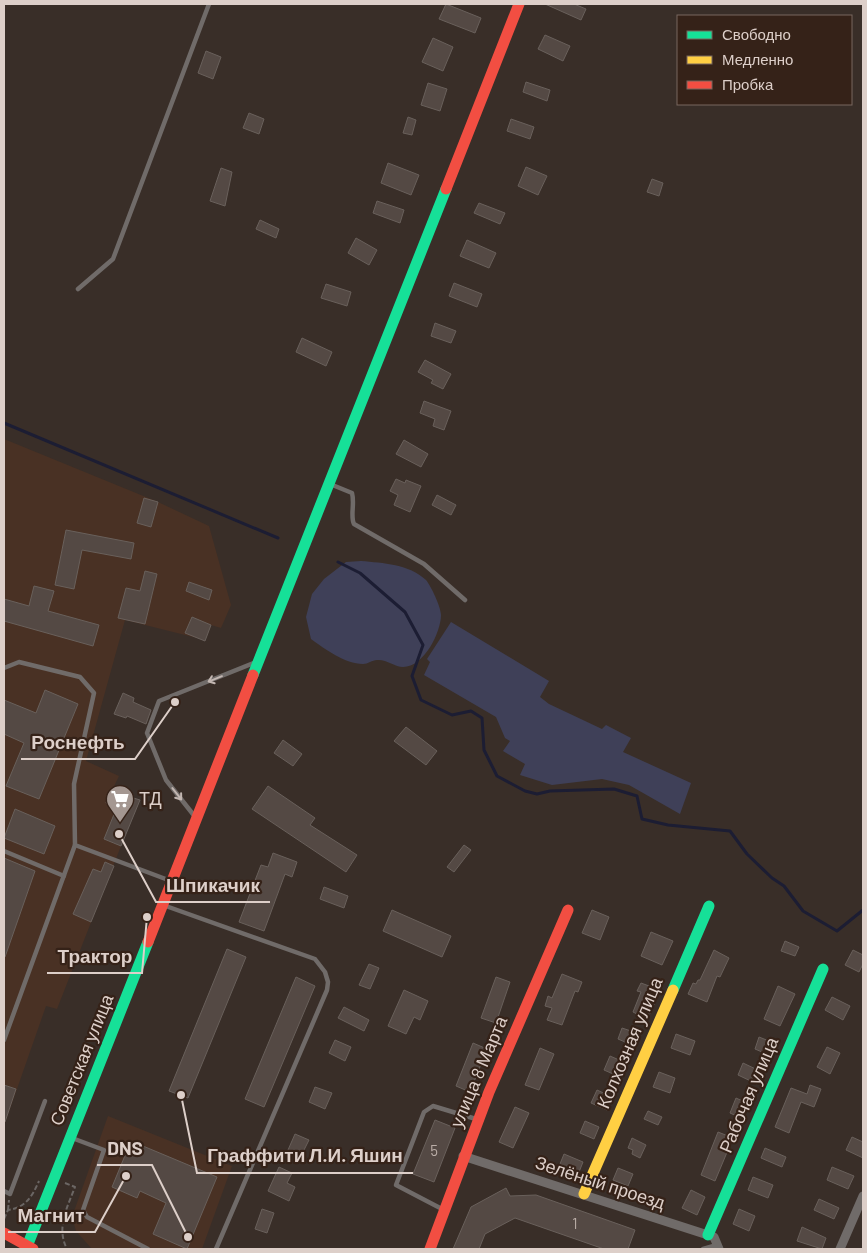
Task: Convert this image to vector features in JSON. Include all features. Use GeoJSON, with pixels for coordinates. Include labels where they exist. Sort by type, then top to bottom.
{"type":"FeatureCollection","features":[{"type":"Feature","properties":{"kind":"main road","name":"Советская улица"},"geometry":{"type":"LineString","coordinates":[[29,1248],[70,1137],[519,4]]}},
{"type":"Feature","properties":{"kind":"main road","name":"Колхозная улица"},"geometry":{"type":"LineString","coordinates":[[584,1194],[709,906]]}},
{"type":"Feature","properties":{"kind":"main road","name":"улица 8 Марта"},"geometry":{"type":"LineString","coordinates":[[430,1249],[463,1156],[568,910]]}},
{"type":"Feature","properties":{"kind":"main road","name":"Рабочая улица"},"geometry":{"type":"LineString","coordinates":[[708,1235],[823,968]]}},
{"type":"Feature","properties":{"kind":"main road"},"geometry":{"type":"LineString","coordinates":[[4,1233],[29,1248]]}},
{"type":"Feature","properties":{"kind":"street","name":"Зелёный проезд"},"geometry":{"type":"LineString","coordinates":[[463,1156],[714,1237],[718,1247]]}},
{"type":"Feature","properties":{"kind":"street"},"geometry":{"type":"LineString","coordinates":[[840,1249],[863,1196]]}},
{"type":"Feature","properties":{"kind":"lane"},"geometry":{"type":"LineString","coordinates":[[78,289],[113,258],[210,4]]}},
{"type":"Feature","properties":{"kind":"lane"},"geometry":{"type":"LineString","coordinates":[[330,484],[352,493],[355,504],[352,519],[354,524],[424,564],[465,600]]}},
{"type":"Feature","properties":{"kind":"lane"},"geometry":{"type":"LineString","coordinates":[[197,819],[166,780],[147,733],[159,701],[260,660]]}},
{"type":"Feature","properties":{"kind":"lane"},"geometry":{"type":"LineString","coordinates":[[4,668],[19,662],[80,677],[94,693],[74,784],[75,845],[4,1040]]}},
{"type":"Feature","properties":{"kind":"lane"},"geometry":{"type":"LineString","coordinates":[[75,845],[172,882]]}},
{"type":"Feature","properties":{"kind":"lane"},"geometry":{"type":"LineString","coordinates":[[4,851],[64,876]]}},
{"type":"Feature","properties":{"kind":"lane"},"geometry":{"type":"LineString","coordinates":[[163,905],[316,959],[328,982],[327,990],[216,1249]]}},
{"type":"Feature","properties":{"kind":"lane"},"geometry":{"type":"LineString","coordinates":[[4,1191],[10,1194],[45,1101]]}},
{"type":"Feature","properties":{"kind":"lane"},"geometry":{"type":"LineString","coordinates":[[444,1210],[396,1185],[424,1112],[433,1106],[478,1120]]}},
{"type":"Feature","properties":{"kind":"lane"},"geometry":{"type":"LineString","coordinates":[[70,1137],[104,1150],[83,1210],[86,1217],[148,1249]]}},
{"type":"Feature","properties":{"kind":"lane"},"geometry":{"type":"LineString","coordinates":[[703,1249],[718,1247]]}},
{"type":"Feature","properties":{"kind":"shaded area"},"geometry":{"type":"Polygon","coordinates":[[[4,439],[158,502],[209,526],[231,605],[221,628],[211,625],[205,640],[125,620],[86,761],[119,776],[106,803],[117,807],[104,839],[121,846],[57,1009],[46,1006],[4,1126],[4,439]]]}},
{"type":"Feature","properties":{"kind":"shaded area"},"geometry":{"type":"Polygon","coordinates":[[[361,561],[395,565],[412,571],[426,580],[438,602],[441,615],[435,639],[424,655],[411,665],[400,667],[380,660],[363,664],[349,662],[311,639],[306,617],[312,594],[324,579],[346,562],[361,561]]]}},
{"type":"Feature","properties":{"kind":"shaded area"},"geometry":{"type":"Polygon","coordinates":[[[451,622],[549,681],[540,697],[549,704],[602,729],[606,725],[631,738],[623,752],[691,783],[680,814],[629,785],[602,779],[552,785],[520,775],[525,764],[503,751],[510,741],[505,738],[496,717],[424,675],[430,662],[427,659],[451,622]]]}},
{"type":"Feature","properties":{"kind":"shaded area"},"geometry":{"type":"Polygon","coordinates":[[[108,1116],[232,1166],[202,1249],[92,1249],[76,1231],[72,1217],[108,1116]]]}},
{"type":"Feature","properties":{"kind":"building"},"geometry":{"type":"Polygon","coordinates":[[[446,4],[481,18],[475,33],[439,19],[446,4]]]}},
{"type":"Feature","properties":{"kind":"building"},"geometry":{"type":"Polygon","coordinates":[[[545,4],[574,4],[586,9],[581,20],[545,4]]]}},
{"type":"Feature","properties":{"kind":"building"},"geometry":{"type":"Polygon","coordinates":[[[545,35],[570,46],[563,61],[538,49],[545,35]]]}},
{"type":"Feature","properties":{"kind":"building"},"geometry":{"type":"Polygon","coordinates":[[[433,38],[453,47],[443,71],[422,62],[433,38]]]}},
{"type":"Feature","properties":{"kind":"building"},"geometry":{"type":"Polygon","coordinates":[[[206,51],[221,57],[213,79],[198,73],[206,51]]]}},
{"type":"Feature","properties":{"kind":"building"},"geometry":{"type":"Polygon","coordinates":[[[526,82],[550,90],[547,101],[523,92],[526,82]]]}},
{"type":"Feature","properties":{"kind":"building"},"geometry":{"type":"Polygon","coordinates":[[[428,83],[447,89],[440,111],[421,105],[428,83]]]}},
{"type":"Feature","properties":{"kind":"building"},"geometry":{"type":"Polygon","coordinates":[[[249,113],[264,119],[259,134],[243,128],[249,113]]]}},
{"type":"Feature","properties":{"kind":"building"},"geometry":{"type":"Polygon","coordinates":[[[408,117],[416,120],[412,135],[403,133],[408,117]]]}},
{"type":"Feature","properties":{"kind":"building"},"geometry":{"type":"Polygon","coordinates":[[[511,119],[534,127],[530,139],[507,131],[511,119]]]}},
{"type":"Feature","properties":{"kind":"building"},"geometry":{"type":"Polygon","coordinates":[[[388,163],[419,175],[411,195],[381,183],[388,163]]]}},
{"type":"Feature","properties":{"kind":"building"},"geometry":{"type":"Polygon","coordinates":[[[526,167],[547,176],[538,195],[518,186],[526,167]]]}},
{"type":"Feature","properties":{"kind":"building"},"geometry":{"type":"Polygon","coordinates":[[[221,168],[232,172],[225,206],[210,201],[221,168]]]}},
{"type":"Feature","properties":{"kind":"building"},"geometry":{"type":"Polygon","coordinates":[[[652,179],[663,183],[659,196],[647,192],[652,179]]]}},
{"type":"Feature","properties":{"kind":"building"},"geometry":{"type":"Polygon","coordinates":[[[377,201],[404,210],[400,223],[373,213],[377,201]]]}},
{"type":"Feature","properties":{"kind":"building"},"geometry":{"type":"Polygon","coordinates":[[[479,203],[505,213],[500,224],[474,213],[479,203]]]}},
{"type":"Feature","properties":{"kind":"building"},"geometry":{"type":"Polygon","coordinates":[[[260,220],[279,229],[276,238],[256,229],[260,220]]]}},
{"type":"Feature","properties":{"kind":"building"},"geometry":{"type":"Polygon","coordinates":[[[356,238],[377,250],[369,265],[348,253],[356,238]]]}},
{"type":"Feature","properties":{"kind":"building"},"geometry":{"type":"Polygon","coordinates":[[[467,240],[496,253],[489,268],[460,256],[467,240]]]}},
{"type":"Feature","properties":{"kind":"building"},"geometry":{"type":"Polygon","coordinates":[[[454,283],[482,294],[477,307],[449,296],[454,283]]]}},
{"type":"Feature","properties":{"kind":"building"},"geometry":{"type":"Polygon","coordinates":[[[326,284],[351,292],[347,306],[321,298],[326,284]]]}},
{"type":"Feature","properties":{"kind":"building"},"geometry":{"type":"Polygon","coordinates":[[[435,323],[456,331],[451,343],[431,336],[435,323]]]}},
{"type":"Feature","properties":{"kind":"building"},"geometry":{"type":"Polygon","coordinates":[[[302,338],[332,352],[326,366],[296,352],[302,338]]]}},
{"type":"Feature","properties":{"kind":"building"},"geometry":{"type":"Polygon","coordinates":[[[425,360],[451,374],[443,389],[431,383],[433,380],[418,372],[425,360]]]}},
{"type":"Feature","properties":{"kind":"building"},"geometry":{"type":"Polygon","coordinates":[[[424,401],[451,411],[444,430],[433,426],[435,419],[420,413],[424,401]]]}},
{"type":"Feature","properties":{"kind":"building"},"geometry":{"type":"Polygon","coordinates":[[[404,440],[428,454],[421,467],[396,454],[404,440]]]}},
{"type":"Feature","properties":{"kind":"building"},"geometry":{"type":"Polygon","coordinates":[[[396,479],[405,483],[406,480],[421,486],[410,512],[394,505],[398,495],[390,491],[396,479]]]}},
{"type":"Feature","properties":{"kind":"building"},"geometry":{"type":"Polygon","coordinates":[[[437,495],[456,505],[451,515],[432,505],[437,495]]]}},
{"type":"Feature","properties":{"kind":"building"},"geometry":{"type":"Polygon","coordinates":[[[144,498],[158,502],[151,527],[137,523],[144,498]]]}},
{"type":"Feature","properties":{"kind":"building"},"geometry":{"type":"Polygon","coordinates":[[[66,530],[134,543],[131,559],[82,550],[74,589],[55,585],[66,530]]]}},
{"type":"Feature","properties":{"kind":"building"},"geometry":{"type":"Polygon","coordinates":[[[145,571],[157,574],[145,624],[118,618],[126,588],[140,591],[145,571]]]}},
{"type":"Feature","properties":{"kind":"building"},"geometry":{"type":"Polygon","coordinates":[[[189,582],[212,590],[209,600],[186,591],[189,582]]]}},
{"type":"Feature","properties":{"kind":"building"},"geometry":{"type":"Polygon","coordinates":[[[34,586],[54,591],[48,611],[99,625],[93,646],[4,621],[4,599],[29,606],[34,586]]]}},
{"type":"Feature","properties":{"kind":"building"},"geometry":{"type":"Polygon","coordinates":[[[192,617],[211,625],[205,641],[185,633],[192,617]]]}},
{"type":"Feature","properties":{"kind":"building"},"geometry":{"type":"Polygon","coordinates":[[[45,690],[78,704],[39,799],[6,786],[24,743],[4,734],[4,700],[36,713],[45,690]]]}},
{"type":"Feature","properties":{"kind":"building"},"geometry":{"type":"Polygon","coordinates":[[[123,693],[134,698],[133,702],[151,710],[146,724],[127,716],[126,718],[114,714],[123,693]]]}},
{"type":"Feature","properties":{"kind":"building"},"geometry":{"type":"Polygon","coordinates":[[[406,727],[437,751],[426,765],[394,741],[406,727]]]}},
{"type":"Feature","properties":{"kind":"building"},"geometry":{"type":"Polygon","coordinates":[[[283,740],[302,754],[293,766],[274,753],[283,740]]]}},
{"type":"Feature","properties":{"kind":"building"},"geometry":{"type":"Polygon","coordinates":[[[268,786],[315,818],[310,825],[357,855],[346,872],[252,809],[268,786]]]}},
{"type":"Feature","properties":{"kind":"building","name":"ТД"},"geometry":{"type":"Polygon","coordinates":[[[111,791],[140,800],[121,846],[104,839],[117,807],[106,803],[111,791]]]}},
{"type":"Feature","properties":{"kind":"building"},"geometry":{"type":"Polygon","coordinates":[[[15,809],[55,826],[44,854],[4,838],[15,809]]]}},
{"type":"Feature","properties":{"kind":"building"},"geometry":{"type":"Polygon","coordinates":[[[464,845],[471,850],[454,872],[447,867],[464,845]]]}},
{"type":"Feature","properties":{"kind":"building"},"geometry":{"type":"Polygon","coordinates":[[[273,853],[297,862],[292,877],[285,874],[264,931],[239,922],[261,865],[268,867],[273,853]]]}},
{"type":"Feature","properties":{"kind":"building"},"geometry":{"type":"Polygon","coordinates":[[[4,858],[35,871],[5,957],[4,956],[4,858]]]}},
{"type":"Feature","properties":{"kind":"building"},"geometry":{"type":"Polygon","coordinates":[[[105,862],[114,866],[91,922],[73,914],[93,869],[101,872],[105,862]]]}},
{"type":"Feature","properties":{"kind":"building"},"geometry":{"type":"Polygon","coordinates":[[[324,887],[348,896],[344,908],[320,899],[324,887]]]}},
{"type":"Feature","properties":{"kind":"building"},"geometry":{"type":"Polygon","coordinates":[[[392,910],[451,936],[442,957],[383,931],[392,910]]]}},
{"type":"Feature","properties":{"kind":"building"},"geometry":{"type":"Polygon","coordinates":[[[592,910],[609,917],[600,940],[582,933],[592,910]]]}},
{"type":"Feature","properties":{"kind":"building"},"geometry":{"type":"Polygon","coordinates":[[[651,932],[673,941],[662,965],[641,956],[651,932]]]}},
{"type":"Feature","properties":{"kind":"building"},"geometry":{"type":"Polygon","coordinates":[[[785,941],[799,947],[795,956],[781,951],[785,941]]]}},
{"type":"Feature","properties":{"kind":"building"},"geometry":{"type":"Polygon","coordinates":[[[227,949],[246,957],[188,1098],[169,1091],[227,949]]]}},
{"type":"Feature","properties":{"kind":"building"},"geometry":{"type":"Polygon","coordinates":[[[714,950],[729,958],[720,977],[717,976],[707,1002],[688,994],[693,983],[696,984],[700,980],[714,950]]]}},
{"type":"Feature","properties":{"kind":"building"},"geometry":{"type":"Polygon","coordinates":[[[853,950],[863,955],[863,964],[859,972],[845,965],[853,950]]]}},
{"type":"Feature","properties":{"kind":"building"},"geometry":{"type":"Polygon","coordinates":[[[369,964],[379,968],[370,989],[359,985],[369,964]]]}},
{"type":"Feature","properties":{"kind":"building"},"geometry":{"type":"Polygon","coordinates":[[[562,974],[582,982],[578,992],[575,991],[562,1025],[547,1020],[552,1008],[545,1006],[548,996],[552,998],[562,974]]]}},
{"type":"Feature","properties":{"kind":"building"},"geometry":{"type":"Polygon","coordinates":[[[296,977],[315,986],[264,1107],[245,1099],[296,977]]]}},
{"type":"Feature","properties":{"kind":"building"},"geometry":{"type":"Polygon","coordinates":[[[496,977],[510,982],[496,1023],[481,1018],[496,977]]]}},
{"type":"Feature","properties":{"kind":"building"},"geometry":{"type":"Polygon","coordinates":[[[641,983],[660,990],[650,1014],[643,1011],[641,1016],[633,1012],[641,992],[637,991],[641,983]]]}},
{"type":"Feature","properties":{"kind":"building"},"geometry":{"type":"Polygon","coordinates":[[[778,986],[795,994],[780,1026],[764,1019],[778,986]]]}},
{"type":"Feature","properties":{"kind":"building"},"geometry":{"type":"Polygon","coordinates":[[[404,990],[428,1001],[420,1020],[414,1017],[406,1034],[388,1026],[404,990]]]}},
{"type":"Feature","properties":{"kind":"building"},"geometry":{"type":"Polygon","coordinates":[[[832,997],[850,1006],[843,1020],[825,1010],[832,997]]]}},
{"type":"Feature","properties":{"kind":"building"},"geometry":{"type":"Polygon","coordinates":[[[344,1007],[369,1020],[364,1031],[338,1018],[344,1007]]]}},
{"type":"Feature","properties":{"kind":"building"},"geometry":{"type":"Polygon","coordinates":[[[622,1028],[637,1033],[632,1045],[618,1039],[622,1028]]]}},
{"type":"Feature","properties":{"kind":"building"},"geometry":{"type":"Polygon","coordinates":[[[676,1034],[695,1041],[690,1055],[671,1048],[676,1034]]]}},
{"type":"Feature","properties":{"kind":"building"},"geometry":{"type":"Polygon","coordinates":[[[759,1037],[774,1043],[769,1055],[755,1049],[759,1037]]]}},
{"type":"Feature","properties":{"kind":"building"},"geometry":{"type":"Polygon","coordinates":[[[335,1040],[351,1047],[345,1061],[329,1053],[335,1040]]]}},
{"type":"Feature","properties":{"kind":"building"},"geometry":{"type":"Polygon","coordinates":[[[473,1043],[487,1049],[470,1092],[456,1086],[473,1043]]]}},
{"type":"Feature","properties":{"kind":"building"},"geometry":{"type":"Polygon","coordinates":[[[827,1047],[840,1053],[830,1074],[817,1067],[827,1047]]]}},
{"type":"Feature","properties":{"kind":"building"},"geometry":{"type":"Polygon","coordinates":[[[540,1048],[554,1054],[539,1090],[525,1085],[540,1048]]]}},
{"type":"Feature","properties":{"kind":"building"},"geometry":{"type":"Polygon","coordinates":[[[610,1056],[626,1063],[620,1077],[604,1070],[610,1056]]]}},
{"type":"Feature","properties":{"kind":"building"},"geometry":{"type":"Polygon","coordinates":[[[743,1063],[762,1072],[757,1084],[738,1075],[743,1063]]]}},
{"type":"Feature","properties":{"kind":"building"},"geometry":{"type":"Polygon","coordinates":[[[659,1072],[675,1078],[670,1093],[653,1087],[659,1072]]]}},
{"type":"Feature","properties":{"kind":"building"},"geometry":{"type":"Polygon","coordinates":[[[4,1085],[16,1089],[5,1122],[4,1121],[4,1085]]]}},
{"type":"Feature","properties":{"kind":"building"},"geometry":{"type":"Polygon","coordinates":[[[810,1085],[821,1089],[814,1107],[801,1102],[789,1133],[775,1127],[791,1088],[807,1094],[810,1085]]]}},
{"type":"Feature","properties":{"kind":"building"},"geometry":{"type":"Polygon","coordinates":[[[315,1087],[332,1093],[325,1109],[309,1102],[315,1087]]]}},
{"type":"Feature","properties":{"kind":"building"},"geometry":{"type":"Polygon","coordinates":[[[597,1090],[608,1095],[606,1098],[611,1100],[607,1110],[591,1103],[597,1090]]]}},
{"type":"Feature","properties":{"kind":"building"},"geometry":{"type":"Polygon","coordinates":[[[736,1098],[747,1103],[741,1118],[730,1113],[736,1098]]]}},
{"type":"Feature","properties":{"kind":"building"},"geometry":{"type":"Polygon","coordinates":[[[515,1107],[529,1113],[513,1148],[499,1142],[515,1107]]]}},
{"type":"Feature","properties":{"kind":"building"},"geometry":{"type":"Polygon","coordinates":[[[648,1111],[662,1117],[658,1125],[644,1119],[648,1111]]]}},
{"type":"Feature","properties":{"kind":"building"},"geometry":{"type":"Polygon","coordinates":[[[435,1120],[455,1128],[434,1182],[413,1174],[435,1120]]]}},
{"type":"Feature","properties":{"kind":"building"},"geometry":{"type":"Polygon","coordinates":[[[585,1121],[599,1127],[594,1139],[580,1133],[585,1121]]]}},
{"type":"Feature","properties":{"kind":"building"},"geometry":{"type":"Polygon","coordinates":[[[718,1132],[733,1138],[715,1181],[701,1175],[718,1132]]]}},
{"type":"Feature","properties":{"kind":"building"},"geometry":{"type":"Polygon","coordinates":[[[295,1134],[309,1140],[301,1156],[288,1150],[295,1134]]]}},
{"type":"Feature","properties":{"kind":"building"},"geometry":{"type":"Polygon","coordinates":[[[852,1137],[863,1142],[863,1158],[846,1150],[852,1137]]]}},
{"type":"Feature","properties":{"kind":"building"},"geometry":{"type":"Polygon","coordinates":[[[632,1138],[646,1145],[640,1158],[632,1154],[633,1150],[628,1148],[632,1138]]]}},
{"type":"Feature","properties":{"kind":"building"},"geometry":{"type":"Polygon","coordinates":[[[131,1141],[217,1177],[187,1249],[153,1234],[166,1203],[140,1191],[137,1198],[112,1187],[131,1141]]]}},
{"type":"Feature","properties":{"kind":"building"},"geometry":{"type":"Polygon","coordinates":[[[765,1148],[786,1157],[782,1167],[761,1158],[765,1148]]]}},
{"type":"Feature","properties":{"kind":"building"},"geometry":{"type":"Polygon","coordinates":[[[564,1154],[583,1162],[579,1172],[560,1164],[564,1154]]]}},
{"type":"Feature","properties":{"kind":"building"},"geometry":{"type":"Polygon","coordinates":[[[279,1167],[292,1173],[287,1183],[295,1187],[289,1201],[268,1191],[279,1167]]]}},
{"type":"Feature","properties":{"kind":"building"},"geometry":{"type":"Polygon","coordinates":[[[832,1167],[854,1176],[848,1189],[827,1180],[832,1167]]]}},
{"type":"Feature","properties":{"kind":"building"},"geometry":{"type":"Polygon","coordinates":[[[618,1168],[633,1174],[628,1186],[613,1180],[618,1168]]]}},
{"type":"Feature","properties":{"kind":"building"},"geometry":{"type":"Polygon","coordinates":[[[753,1177],[773,1185],[768,1198],[748,1190],[753,1177]]]}},
{"type":"Feature","properties":{"kind":"building"},"geometry":{"type":"Polygon","coordinates":[[[506,1188],[510,1196],[536,1195],[635,1230],[628,1249],[604,1249],[515,1218],[485,1234],[479,1249],[453,1249],[471,1207],[506,1188]]]}},
{"type":"Feature","properties":{"kind":"building"},"geometry":{"type":"Polygon","coordinates":[[[691,1190],[705,1197],[697,1215],[682,1208],[691,1190]]]}},
{"type":"Feature","properties":{"kind":"building"},"geometry":{"type":"Polygon","coordinates":[[[819,1199],[839,1208],[834,1219],[814,1210],[819,1199]]]}},
{"type":"Feature","properties":{"kind":"building"},"geometry":{"type":"Polygon","coordinates":[[[262,1209],[274,1213],[267,1233],[255,1229],[262,1209]]]}},
{"type":"Feature","properties":{"kind":"building"},"geometry":{"type":"Polygon","coordinates":[[[739,1209],[755,1216],[749,1231],[733,1224],[739,1209]]]}},
{"type":"Feature","properties":{"kind":"building"},"geometry":{"type":"Polygon","coordinates":[[[802,1227],[826,1238],[822,1249],[797,1241],[802,1227]]]}},
{"type":"Feature","properties":{"kind":"waterway"},"geometry":{"type":"LineString","coordinates":[[4,423],[278,538]]}},
{"type":"Feature","properties":{"kind":"waterway"},"geometry":{"type":"LineString","coordinates":[[338,562],[360,573],[405,612],[423,645],[412,676],[421,700],[452,715],[471,711],[482,718],[484,750],[497,776],[525,791],[537,794],[550,791],[614,789],[637,796],[642,819],[668,825],[730,831],[747,854],[772,878],[784,886],[803,911],[837,931],[863,910]]}},
{"type":"Feature","properties":{"kind":"traffic: fast"},"geometry":{"type":"LineString","coordinates":[[253,675],[446,189]]}},
{"type":"Feature","properties":{"kind":"traffic: fast"},"geometry":{"type":"LineString","coordinates":[[673,990],[709,906]]}},
{"type":"Feature","properties":{"kind":"traffic: fast"},"geometry":{"type":"LineString","coordinates":[[26,1249],[148,942]]}},
{"type":"Feature","properties":{"kind":"traffic: fast"},"geometry":{"type":"LineString","coordinates":[[708,1235],[823,969]]}},
{"type":"Feature","properties":{"kind":"traffic: slow"},"geometry":{"type":"LineString","coordinates":[[584,1194],[673,990]]}},
{"type":"Feature","properties":{"kind":"traffic: jam"},"geometry":{"type":"LineString","coordinates":[[446,189],[519,4]]}},
{"type":"Feature","properties":{"kind":"traffic: jam"},"geometry":{"type":"LineString","coordinates":[[148,942],[253,675]]}},
{"type":"Feature","properties":{"kind":"traffic: jam"},"geometry":{"type":"LineString","coordinates":[[430,1249],[489,1092],[568,910]]}},
{"type":"Feature","properties":{"kind":"traffic: jam"},"geometry":{"type":"LineString","coordinates":[[4,1233],[33,1249]]}},
{"type":"Feature","properties":{"kind":"place","name":"Роснефть"},"geometry":{"type":"Point","coordinates":[175,702]}},
{"type":"Feature","properties":{"kind":"place","name":"ТД"},"geometry":{"type":"Point","coordinates":[120,823]}},
{"type":"Feature","properties":{"kind":"place","name":"Шпикачик"},"geometry":{"type":"Point","coordinates":[119,834]}},
{"type":"Feature","properties":{"kind":"place","name":"Трактор"},"geometry":{"type":"Point","coordinates":[147,917]}},
{"type":"Feature","properties":{"kind":"place","name":"Граффити Л.И. Яшин"},"geometry":{"type":"Point","coordinates":[181,1095]}},
{"type":"Feature","properties":{"kind":"place","name":"Магнит"},"geometry":{"type":"Point","coordinates":[126,1176]}},
{"type":"Feature","properties":{"kind":"place","name":"DNS"},"geometry":{"type":"Point","coordinates":[188,1237]}}]}
